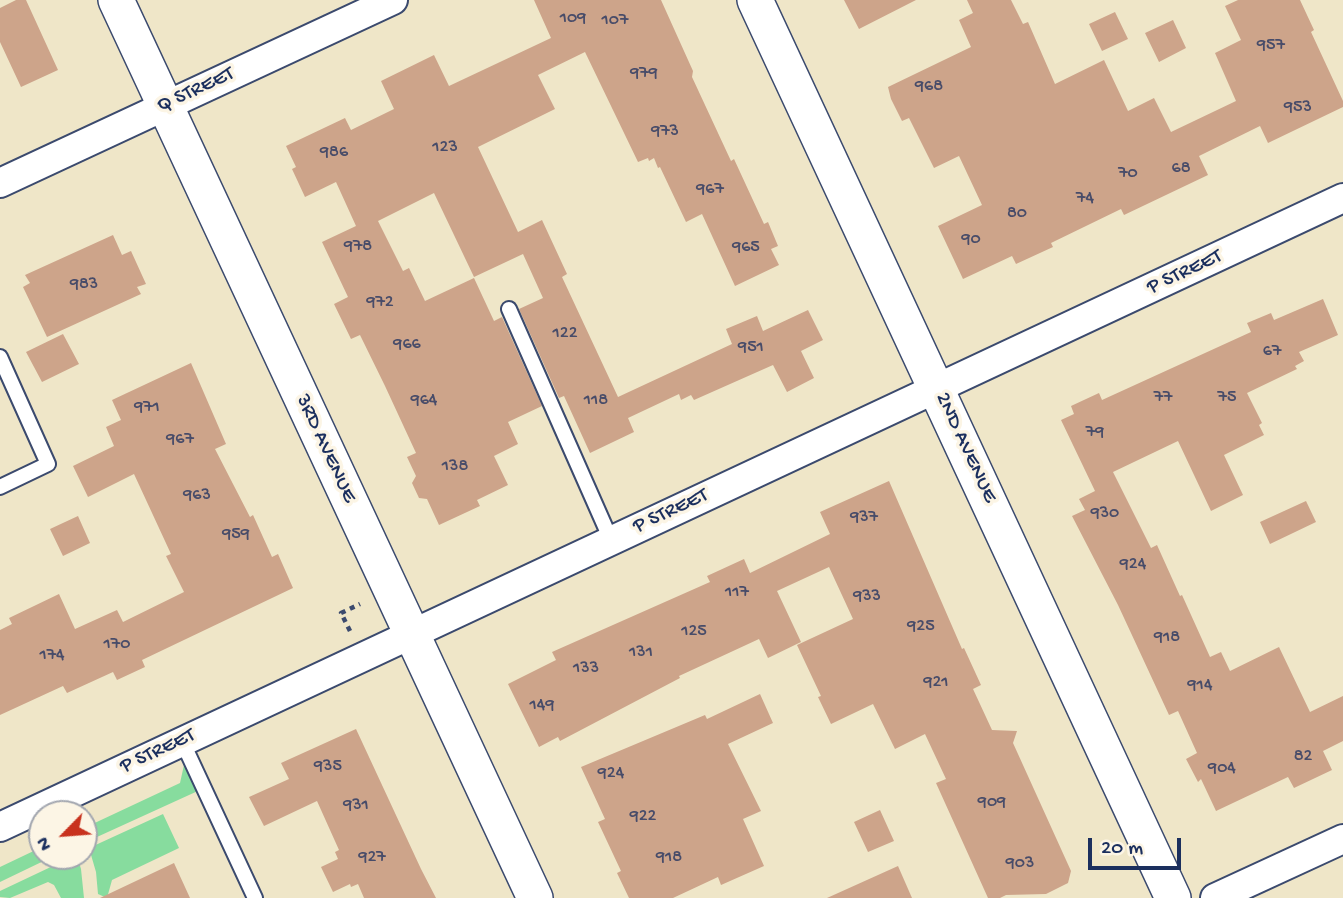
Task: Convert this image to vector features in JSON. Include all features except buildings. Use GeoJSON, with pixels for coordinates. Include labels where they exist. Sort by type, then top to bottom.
{"type":"FeatureCollection","features":[{"type":"Feature","properties":{"kind":"street","name":"3RD AVENUE"},"geometry":{"type":"LineString","coordinates":[[117,0],[535,898]]}},
{"type":"Feature","properties":{"kind":"street","name":"Q STREET"},"geometry":{"type":"LineString","coordinates":[[0,183],[393,0]]}},
{"type":"Feature","properties":{"kind":"street","name":"2ND AVENUE"},"geometry":{"type":"LineString","coordinates":[[755,0],[1173,898]]}},
{"type":"Feature","properties":{"kind":"street","name":"P STREET"},"geometry":{"type":"LineString","coordinates":[[0,827],[1343,198]]}},
{"type":"Feature","properties":{"kind":"street"},"geometry":{"type":"LineString","coordinates":[[1215,898],[1343,839]]}},
{"type":"Feature","properties":{"kind":"lane"},"geometry":{"type":"LineString","coordinates":[[509,309],[611,540]]}},
{"type":"Feature","properties":{"kind":"lane"},"geometry":{"type":"LineString","coordinates":[[0,357],[48,464],[0,487]]}},
{"type":"Feature","properties":{"kind":"lane"},"geometry":{"type":"LineString","coordinates":[[182,741],[255,898]]}},
{"type":"Feature","properties":{"kind":"path"},"geometry":{"type":"LineString","coordinates":[[354,638],[341,613],[360,604]]}},
{"type":"Feature","properties":{"kind":"green space"},"geometry":{"type":"Polygon","coordinates":[[[184,765],[190,769],[200,790],[98,837],[98,821],[180,783],[184,765]]]}},
{"type":"Feature","properties":{"kind":"green space"},"geometry":{"type":"Polygon","coordinates":[[[163,814],[179,848],[112,880],[107,898],[98,894],[95,870],[98,870],[98,844],[163,814]]]}},
{"type":"Feature","properties":{"kind":"green space"},"geometry":{"type":"Polygon","coordinates":[[[28,854],[28,869],[0,882],[0,867],[28,854]]]}},
{"type":"Feature","properties":{"kind":"green space"},"geometry":{"type":"Polygon","coordinates":[[[44,870],[81,870],[84,898],[61,898],[54,885],[48,882],[10,898],[0,897],[0,891],[44,870]]]}}]}
